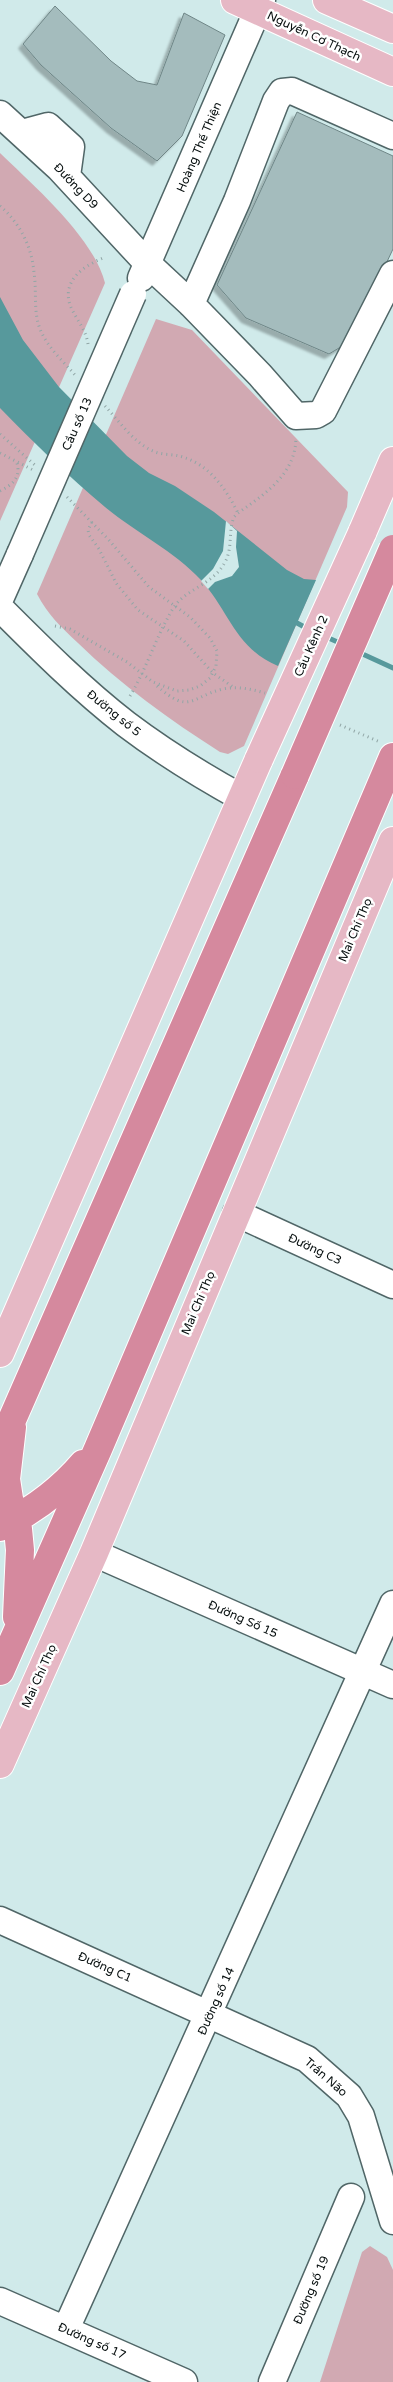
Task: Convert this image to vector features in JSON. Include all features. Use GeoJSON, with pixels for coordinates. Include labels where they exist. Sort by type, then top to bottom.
{"type":"FeatureCollection","features":[{"type":"Feature","properties":{"kind":"highway"},"geometry":{"type":"LineString","coordinates":[[0,1447],[14,1411],[393,549]]}},
{"type":"Feature","properties":{"kind":"highway"},"geometry":{"type":"LineString","coordinates":[[0,1671],[98,1448],[393,757]]}},
{"type":"Feature","properties":{"kind":"highway"},"geometry":{"type":"LineString","coordinates":[[14,1411],[6,1479],[9,1499],[5,1520],[20,1550],[16,1637]]}},
{"type":"Feature","properties":{"kind":"highway"},"geometry":{"type":"LineString","coordinates":[[5,1520],[50,1498],[98,1448]]}},
{"type":"Feature","properties":{"kind":"highway"},"geometry":{"type":"LineString","coordinates":[[5,1520],[58,1538]]}},
{"type":"Feature","properties":{"kind":"main road"},"geometry":{"type":"LineString","coordinates":[[327,0],[360,6],[393,29]]}},
{"type":"Feature","properties":{"kind":"main road","name":"Nguyễn Cơ Thạch"},"geometry":{"type":"LineString","coordinates":[[252,3],[393,72]]}},
{"type":"Feature","properties":{"kind":"main road","name":"Cầu Kênh 2"},"geometry":{"type":"LineString","coordinates":[[242,798],[393,461]]}},
{"type":"Feature","properties":{"kind":"main road"},"geometry":{"type":"LineString","coordinates":[[0,1353],[242,798]]}},
{"type":"Feature","properties":{"kind":"main road","name":"Mai Chí Thọ"},"geometry":{"type":"LineString","coordinates":[[0,1764],[94,1553],[236,1213],[387,868],[393,841]]}},
{"type":"Feature","properties":{"kind":"main road"},"geometry":{"type":"LineString","coordinates":[[58,1538],[94,1553]]}},
{"type":"Feature","properties":{"kind":"street","name":"Hoàng Thế Thiện"},"geometry":{"type":"LineString","coordinates":[[134,294],[148,264],[252,3]]}},
{"type":"Feature","properties":{"kind":"street"},"geometry":{"type":"LineString","coordinates":[[191,304],[237,201],[276,101],[282,92],[292,91],[393,136]]}},
{"type":"Feature","properties":{"kind":"street","name":"Đường D9"},"geometry":{"type":"LineString","coordinates":[[0,114],[67,176],[148,264],[191,304],[260,375],[296,416]]}},
{"type":"Feature","properties":{"kind":"street"},"geometry":{"type":"LineString","coordinates":[[296,416],[316,414],[323,411],[390,290]]}},
{"type":"Feature","properties":{"kind":"street","name":"Cầu số 13"},"geometry":{"type":"LineString","coordinates":[[0,600],[134,294]]}},
{"type":"Feature","properties":{"kind":"street","name":"Đường số 5"},"geometry":{"type":"LineString","coordinates":[[0,608],[78,683],[127,724],[199,774],[242,798]]}},
{"type":"Feature","properties":{"kind":"street","name":"Đường C3"},"geometry":{"type":"LineString","coordinates":[[236,1213],[393,1285]]}},
{"type":"Feature","properties":{"kind":"street","name":"Đường Số 15"},"geometry":{"type":"LineString","coordinates":[[94,1553],[393,1685]]}},
{"type":"Feature","properties":{"kind":"street"},"geometry":{"type":"LineString","coordinates":[[364,1672],[393,1604]]}},
{"type":"Feature","properties":{"kind":"street","name":"Đường số 14"},"geometry":{"type":"LineString","coordinates":[[66,2330],[364,1672]]}},
{"type":"Feature","properties":{"kind":"street","name":"Đường C1"},"geometry":{"type":"LineString","coordinates":[[0,1920],[210,2014]]}},
{"type":"Feature","properties":{"kind":"street","name":"Trần Não"},"geometry":{"type":"LineString","coordinates":[[210,2014],[307,2059],[349,2096],[361,2116],[369,2136],[393,2221]]}},
{"type":"Feature","properties":{"kind":"street","name":"Đường số 19"},"geometry":{"type":"LineString","coordinates":[[272,2382],[351,2197]]}},
{"type":"Feature","properties":{"kind":"street","name":"Đường số 17"},"geometry":{"type":"LineString","coordinates":[[0,2301],[184,2382]]}},
{"type":"Feature","properties":{"kind":"path"},"geometry":{"type":"LineString","coordinates":[[88,348],[88,341],[81,323],[70,304],[69,294],[75,276],[84,268],[103,258]]}},
{"type":"Feature","properties":{"kind":"path"},"geometry":{"type":"LineString","coordinates":[[130,696],[143,674],[150,654],[175,606],[188,594],[204,585],[226,561],[231,545],[232,527],[238,513],[274,486],[287,472],[294,457],[296,416]]}},
{"type":"Feature","properties":{"kind":"path"},"geometry":{"type":"LineString","coordinates":[[0,434],[41,473],[17,463],[0,453]]}},
{"type":"Feature","properties":{"kind":"path"},"geometry":{"type":"LineString","coordinates":[[0,491],[15,481],[18,471],[17,463]]}},
{"type":"Feature","properties":{"kind":"path"},"geometry":{"type":"LineString","coordinates":[[55,626],[70,629],[82,638],[120,658],[162,686],[184,691],[200,686],[213,673],[218,658],[214,644],[196,623],[148,587],[92,522],[61,490]]}},
{"type":"Feature","properties":{"kind":"path"},"geometry":{"type":"LineString","coordinates":[[92,522],[88,530],[89,535],[99,549],[116,583],[138,610],[163,629],[184,641],[213,673],[233,687]]}},
{"type":"Feature","properties":{"kind":"shaded area"},"geometry":{"type":"Polygon","coordinates":[[[0,153],[45,196],[76,231],[89,248],[99,266],[105,283],[0,521],[0,153]]]}},
{"type":"Feature","properties":{"kind":"shaded area"},"geometry":{"type":"Polygon","coordinates":[[[156,319],[192,330],[348,492],[347,507],[244,746],[228,754],[220,752],[183,727],[111,673],[60,626],[50,615],[37,594],[156,319]]]}},
{"type":"Feature","properties":{"kind":"shaded area"},"geometry":{"type":"Polygon","coordinates":[[[370,2246],[387,2257],[393,2270],[393,2382],[320,2382],[362,2252],[370,2246]]]}},
{"type":"Feature","properties":{"kind":"water"},"geometry":{"type":"Polygon","coordinates":[[[0,297],[23,340],[59,387],[127,456],[149,473],[175,486],[214,512],[287,570],[304,579],[316,580],[278,666],[252,650],[234,628],[201,580],[179,560],[105,507],[51,459],[0,408],[0,297]]]}},
{"type":"Feature","properties":{"kind":"pier"},"geometry":{"type":"Polygon","coordinates":[[[226,521],[237,531],[236,547],[239,567],[232,576],[215,582],[208,589],[201,581],[213,569],[223,551],[226,521]]]}},
{"type":"Feature","properties":{"kind":"building"},"geometry":{"type":"Polygon","coordinates":[[[55,6],[111,61],[137,81],[157,85],[184,13],[225,35],[182,136],[157,161],[111,128],[41,65],[23,44],[55,6]]]}},
{"type":"Feature","properties":{"kind":"building"},"geometry":{"type":"Polygon","coordinates":[[[297,112],[393,156],[393,249],[349,342],[329,354],[246,318],[217,285],[297,112]]]}},
{"type":"Feature","properties":{"kind":"waterway"},"geometry":{"type":"LineString","coordinates":[[297,623],[310,630]]}},
{"type":"Feature","properties":{"kind":"waterway"},"geometry":{"type":"LineString","coordinates":[[324,636],[342,644]]}},
{"type":"Feature","properties":{"kind":"waterway"},"geometry":{"type":"LineString","coordinates":[[356,651],[393,668]]}}]}
